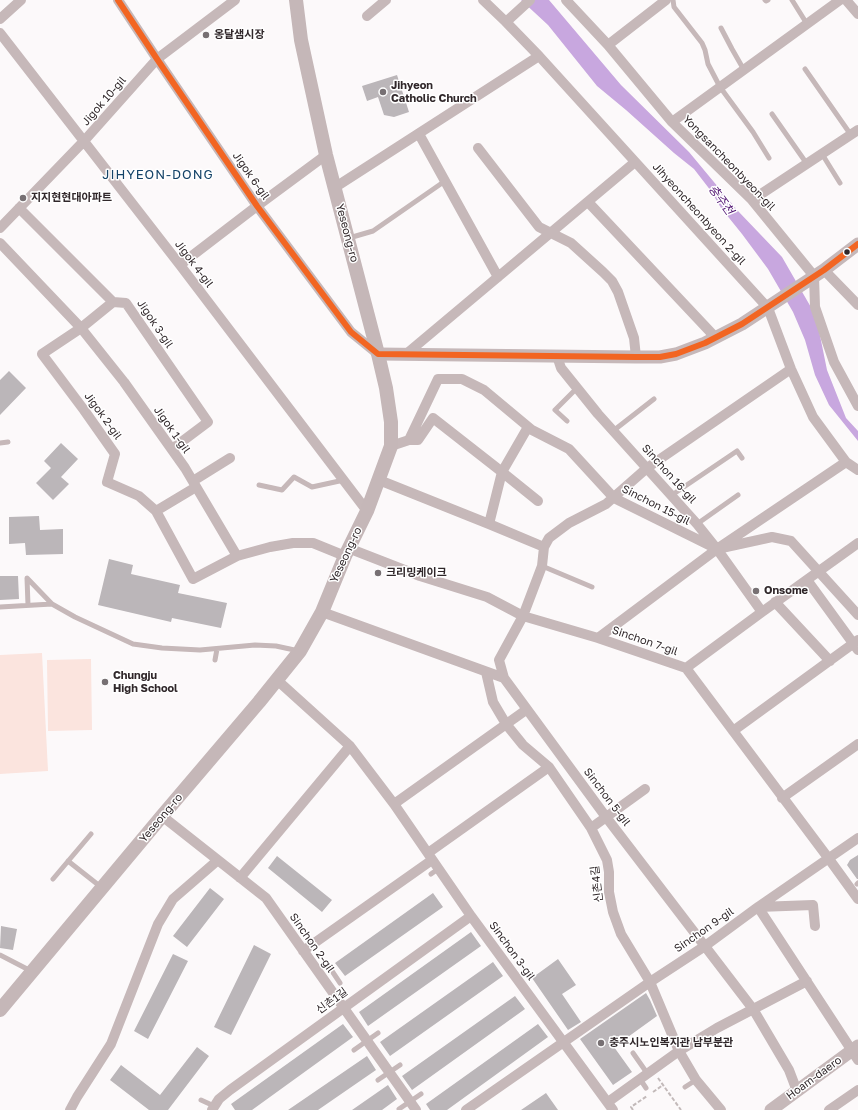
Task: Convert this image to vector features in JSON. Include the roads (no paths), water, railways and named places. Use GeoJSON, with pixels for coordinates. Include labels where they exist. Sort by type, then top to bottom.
{"type":"FeatureCollection","features":[{"type":"Feature","properties":{"kind":"main road","name":"Yeseong-ro"},"geometry":{"type":"LineString","coordinates":[[0,1010],[300,651],[322,612],[346,552],[367,511],[390,446],[391,422],[386,388],[326,155],[301,40],[296,0]]}},
{"type":"Feature","properties":{"kind":"street"},"geometry":{"type":"LineString","coordinates":[[0,19],[21,0]]}},
{"type":"Feature","properties":{"kind":"street","name":"Jigok 6-gil"},"geometry":{"type":"LineString","coordinates":[[118,0],[257,206],[351,332],[378,354]]}},
{"type":"Feature","properties":{"kind":"street","name":"Jigok 10-gil"},"geometry":{"type":"LineString","coordinates":[[0,228],[84,142],[157,59],[234,0]]}},
{"type":"Feature","properties":{"kind":"street"},"geometry":{"type":"LineString","coordinates":[[367,16],[386,0]]}},
{"type":"Feature","properties":{"kind":"street","name":"Jihyeoncheonbyeon 2-gil"},"geometry":{"type":"LineString","coordinates":[[483,0],[538,56],[768,308],[791,369],[813,418],[846,462],[858,470]]}},
{"type":"Feature","properties":{"kind":"street"},"geometry":{"type":"LineString","coordinates":[[506,22],[530,0]]}},
{"type":"Feature","properties":{"kind":"street","name":"Yongsancheonbyeon-gil"},"geometry":{"type":"LineString","coordinates":[[566,0],[608,45],[672,122],[752,200],[819,273],[858,305]]}},
{"type":"Feature","properties":{"kind":"street"},"geometry":{"type":"LineString","coordinates":[[608,45],[666,0]]}},
{"type":"Feature","properties":{"kind":"street"},"geometry":{"type":"LineString","coordinates":[[672,122],[840,0]]}},
{"type":"Feature","properties":{"kind":"street"},"geometry":{"type":"LineString","coordinates":[[846,0],[858,14]]}},
{"type":"Feature","properties":{"kind":"street","name":"Jigok 4-gil"},"geometry":{"type":"LineString","coordinates":[[0,33],[180,265],[367,511]]}},
{"type":"Feature","properties":{"kind":"street"},"geometry":{"type":"LineString","coordinates":[[334,188],[538,56]]}},
{"type":"Feature","properties":{"kind":"street"},"geometry":{"type":"LineString","coordinates":[[752,200],[855,132]]}},
{"type":"Feature","properties":{"kind":"street"},"geometry":{"type":"LineString","coordinates":[[419,134],[498,277]]}},
{"type":"Feature","properties":{"kind":"street"},"geometry":{"type":"LineString","coordinates":[[478,148],[539,227],[571,243],[612,281],[618,292],[634,338],[636,357]]}},
{"type":"Feature","properties":{"kind":"street"},"geometry":{"type":"LineString","coordinates":[[180,265],[326,155]]}},
{"type":"Feature","properties":{"kind":"street"},"geometry":{"type":"LineString","coordinates":[[406,355],[635,162]]}},
{"type":"Feature","properties":{"kind":"street"},"geometry":{"type":"LineString","coordinates":[[588,202],[716,338]]}},
{"type":"Feature","properties":{"kind":"street","name":"Jigok 3-gil"},"geometry":{"type":"LineString","coordinates":[[19,208],[113,302],[126,303],[208,422],[172,449]]}},
{"type":"Feature","properties":{"kind":"street","name":"Jigok 1-gil"},"geometry":{"type":"LineString","coordinates":[[0,243],[81,328],[134,402],[172,449],[237,556]]}},
{"type":"Feature","properties":{"kind":"street"},"geometry":{"type":"LineString","coordinates":[[378,354],[660,357],[676,354],[716,338],[742,324],[819,273],[858,244]]}},
{"type":"Feature","properties":{"kind":"street"},"geometry":{"type":"LineString","coordinates":[[819,273],[815,307],[834,362],[858,406]]}},
{"type":"Feature","properties":{"kind":"street"},"geometry":{"type":"LineString","coordinates":[[81,328],[113,302]]}},
{"type":"Feature","properties":{"kind":"street","name":"Jigok 2-gil"},"geometry":{"type":"LineString","coordinates":[[81,328],[42,354],[115,454],[107,482],[139,496],[156,511],[193,579],[237,556]]}},
{"type":"Feature","properties":{"kind":"street","name":"Sinchon 16-gil"},"geometry":{"type":"LineString","coordinates":[[556,356],[561,368],[613,431],[697,524],[717,549],[762,612]]}},
{"type":"Feature","properties":{"kind":"street"},"geometry":{"type":"LineString","coordinates":[[504,678],[499,660],[523,616],[542,566],[544,547],[549,538],[569,523],[606,504],[647,468],[791,369]]}},
{"type":"Feature","properties":{"kind":"street","name":"Sinchon 15-gil"},"geometry":{"type":"LineString","coordinates":[[409,440],[438,379],[462,379],[484,390],[528,427],[569,449],[614,498],[717,549]]}},
{"type":"Feature","properties":{"kind":"street"},"geometry":{"type":"LineString","coordinates":[[390,446],[409,440],[418,440],[433,418],[538,502]]}},
{"type":"Feature","properties":{"kind":"street"},"geometry":{"type":"LineString","coordinates":[[489,524],[502,472],[528,427]]}},
{"type":"Feature","properties":{"kind":"street"},"geometry":{"type":"LineString","coordinates":[[156,511],[230,458]]}},
{"type":"Feature","properties":{"kind":"street"},"geometry":{"type":"LineString","coordinates":[[598,638],[717,549],[846,462]]}},
{"type":"Feature","properties":{"kind":"street"},"geometry":{"type":"LineString","coordinates":[[378,480],[544,547]]}},
{"type":"Feature","properties":{"kind":"street"},"geometry":{"type":"LineString","coordinates":[[717,549],[772,537],[791,541],[858,615]]}},
{"type":"Feature","properties":{"kind":"street"},"geometry":{"type":"LineString","coordinates":[[237,556],[270,547],[293,543],[313,543],[346,552]]}},
{"type":"Feature","properties":{"kind":"street"},"geometry":{"type":"LineString","coordinates":[[686,668],[858,543]]}},
{"type":"Feature","properties":{"kind":"street","name":"Sinchon 7-gil"},"geometry":{"type":"LineString","coordinates":[[346,552],[487,598],[523,616],[598,638],[686,668],[858,899]]}},
{"type":"Feature","properties":{"kind":"street"},"geometry":{"type":"LineString","coordinates":[[733,731],[830,661],[857,645],[807,580]]}},
{"type":"Feature","properties":{"kind":"street"},"geometry":{"type":"LineString","coordinates":[[775,602],[830,661]]}},
{"type":"Feature","properties":{"kind":"street"},"geometry":{"type":"LineString","coordinates":[[322,612],[504,678]]}},
{"type":"Feature","properties":{"kind":"street","name":"신촌4길"},"geometry":{"type":"LineString","coordinates":[[486,672],[493,702],[506,724],[522,745],[549,767],[591,828],[607,860],[610,872],[608,892],[613,912],[622,934],[650,982],[679,1051],[696,1080],[719,1107]]}},
{"type":"Feature","properties":{"kind":"street","name":"Sinchon 5-gil"},"geometry":{"type":"LineString","coordinates":[[504,678],[606,817],[753,1009],[790,1070],[797,1091]]}},
{"type":"Feature","properties":{"kind":"street","name":"Sinchon 3-gil"},"geometry":{"type":"LineString","coordinates":[[277,680],[350,746],[394,804],[430,857],[434,871],[471,916],[611,1106]]}},
{"type":"Feature","properties":{"kind":"street"},"geometry":{"type":"LineString","coordinates":[[394,804],[526,710]]}},
{"type":"Feature","properties":{"kind":"street"},"geometry":{"type":"LineString","coordinates":[[782,798],[858,744]]}},
{"type":"Feature","properties":{"kind":"street"},"geometry":{"type":"LineString","coordinates":[[240,878],[350,746]]}},
{"type":"Feature","properties":{"kind":"street"},"geometry":{"type":"LineString","coordinates":[[303,950],[549,767]]}},
{"type":"Feature","properties":{"kind":"street"},"geometry":{"type":"LineString","coordinates":[[591,828],[645,789]]}},
{"type":"Feature","properties":{"kind":"street","name":"Sinchon 2-gil"},"geometry":{"type":"LineString","coordinates":[[162,816],[266,898],[416,1110]]}},
{"type":"Feature","properties":{"kind":"street","name":"Sinchon 9-gil"},"geometry":{"type":"LineString","coordinates":[[466,1110],[564,1041],[705,946],[758,907],[858,838]]}},
{"type":"Feature","properties":{"kind":"street"},"geometry":{"type":"LineString","coordinates":[[70,1110],[111,1044],[158,924],[169,905],[173,899],[218,860]]}},
{"type":"Feature","properties":{"kind":"street"},"geometry":{"type":"LineString","coordinates":[[758,907],[813,905],[815,926]]}},
{"type":"Feature","properties":{"kind":"street"},"geometry":{"type":"LineString","coordinates":[[758,907],[856,1053]]}},
{"type":"Feature","properties":{"kind":"street","name":"신촌1길"},"geometry":{"type":"LineString","coordinates":[[213,1108],[219,1099],[230,1090],[471,916]]}},
{"type":"Feature","properties":{"kind":"street"},"geometry":{"type":"LineString","coordinates":[[611,1106],[647,1075],[679,1051],[717,1028],[807,981]]}},
{"type":"Feature","properties":{"kind":"street","name":"Hoam-daero"},"geometry":{"type":"LineString","coordinates":[[771,1110],[797,1091],[856,1053]]}},
{"type":"Feature","properties":{"kind":"street"},"geometry":{"type":"LineString","coordinates":[[829,1110],[858,1090]]}},
{"type":"Feature","properties":{"kind":"lane"},"geometry":{"type":"LineString","coordinates":[[673,0],[674,7],[702,43],[708,64],[720,87],[770,158]]}},
{"type":"Feature","properties":{"kind":"lane"},"geometry":{"type":"LineString","coordinates":[[792,0],[807,24]]}},
{"type":"Feature","properties":{"kind":"lane"},"geometry":{"type":"LineString","coordinates":[[721,28],[744,70]]}},
{"type":"Feature","properties":{"kind":"lane"},"geometry":{"type":"LineString","coordinates":[[805,69],[855,132]]}},
{"type":"Feature","properties":{"kind":"lane"},"geometry":{"type":"LineString","coordinates":[[772,114],[807,164]]}},
{"type":"Feature","properties":{"kind":"lane"},"geometry":{"type":"LineString","coordinates":[[822,154],[840,183]]}},
{"type":"Feature","properties":{"kind":"lane"},"geometry":{"type":"LineString","coordinates":[[348,238],[373,231],[445,180]]}},
{"type":"Feature","properties":{"kind":"lane"},"geometry":{"type":"LineString","coordinates":[[567,421],[555,410],[577,388]]}},
{"type":"Feature","properties":{"kind":"lane"},"geometry":{"type":"LineString","coordinates":[[613,431],[654,399]]}},
{"type":"Feature","properties":{"kind":"lane"},"geometry":{"type":"LineString","coordinates":[[0,443],[8,442]]}},
{"type":"Feature","properties":{"kind":"lane"},"geometry":{"type":"LineString","coordinates":[[672,495],[737,450],[742,458]]}},
{"type":"Feature","properties":{"kind":"lane"},"geometry":{"type":"LineString","coordinates":[[259,485],[282,490],[294,476],[312,487],[344,480]]}},
{"type":"Feature","properties":{"kind":"lane"},"geometry":{"type":"LineString","coordinates":[[697,524],[738,495]]}},
{"type":"Feature","properties":{"kind":"lane"},"geometry":{"type":"LineString","coordinates":[[542,566],[592,587]]}},
{"type":"Feature","properties":{"kind":"lane"},"geometry":{"type":"LineString","coordinates":[[28,605],[27,578],[52,604],[74,617],[132,644],[162,648],[200,650],[276,646],[300,651]]}},
{"type":"Feature","properties":{"kind":"lane"},"geometry":{"type":"LineString","coordinates":[[0,607],[52,604]]}},
{"type":"Feature","properties":{"kind":"lane"},"geometry":{"type":"LineString","coordinates":[[215,660],[217,649]]}},
{"type":"Feature","properties":{"kind":"lane"},"geometry":{"type":"LineString","coordinates":[[53,879],[91,834]]}},
{"type":"Feature","properties":{"kind":"lane"},"geometry":{"type":"LineString","coordinates":[[68,861],[102,888]]}},
{"type":"Feature","properties":{"kind":"lane"},"geometry":{"type":"LineString","coordinates":[[0,955],[32,972]]}},
{"type":"Feature","properties":{"kind":"lane"},"geometry":{"type":"LineString","coordinates":[[332,971],[340,983]]}},
{"type":"Feature","properties":{"kind":"lane"},"geometry":{"type":"LineString","coordinates":[[354,1050],[378,1033]]}},
{"type":"Feature","properties":{"kind":"lane"},"geometry":{"type":"LineString","coordinates":[[633,1053],[647,1075],[646,1088]]}},
{"type":"Feature","properties":{"kind":"lane"},"geometry":{"type":"LineString","coordinates":[[378,1080],[400,1064]]}},
{"type":"Feature","properties":{"kind":"lane"},"geometry":{"type":"LineString","coordinates":[[685,1087],[696,1080]]}},
{"type":"Feature","properties":{"kind":"lane"},"geometry":{"type":"LineString","coordinates":[[399,1109],[420,1094]]}},
{"type":"Feature","properties":{"kind":"lane"},"geometry":{"type":"LineString","coordinates":[[201,1100],[213,1108]]}},
{"type":"Feature","properties":{"kind":"water","name":"충주천"},"geometry":{"type":"Polygon","coordinates":[[[521,0],[549,0],[621,85],[689,152],[738,211],[782,257],[816,316],[827,370],[846,418],[858,431],[858,441],[829,405],[815,375],[805,340],[793,312],[768,269],[721,208],[711,191],[694,169],[597,86],[548,25],[521,0]]]}},
{"type":"Feature","properties":{"kind":"place","name":"옹달샘시장"},"geometry":{"type":"Point","coordinates":[206,35]}},
{"type":"Feature","properties":{"kind":"place","name":"Jihyeon Catholic Church"},"geometry":{"type":"Point","coordinates":[383,92]}},
{"type":"Feature","properties":{"kind":"place","name":"지지현현대아파트"},"geometry":{"type":"Point","coordinates":[23,198]}},
{"type":"Feature","properties":{"kind":"place","name":"크리밍케이크"},"geometry":{"type":"Point","coordinates":[378,573]}},
{"type":"Feature","properties":{"kind":"place","name":"Onsome"},"geometry":{"type":"Point","coordinates":[756,591]}},
{"type":"Feature","properties":{"kind":"place","name":"Chungju High School"},"geometry":{"type":"Point","coordinates":[105,682]}},
{"type":"Feature","properties":{"kind":"place","name":"충주시노인복지관 남부분관"},"geometry":{"type":"Point","coordinates":[601,1043]}},
{"type":"Feature","properties":{"kind":"district","name":"JIHYEON-DONG"},"geometry":{"type":"Point","coordinates":[158,175]}}]}
